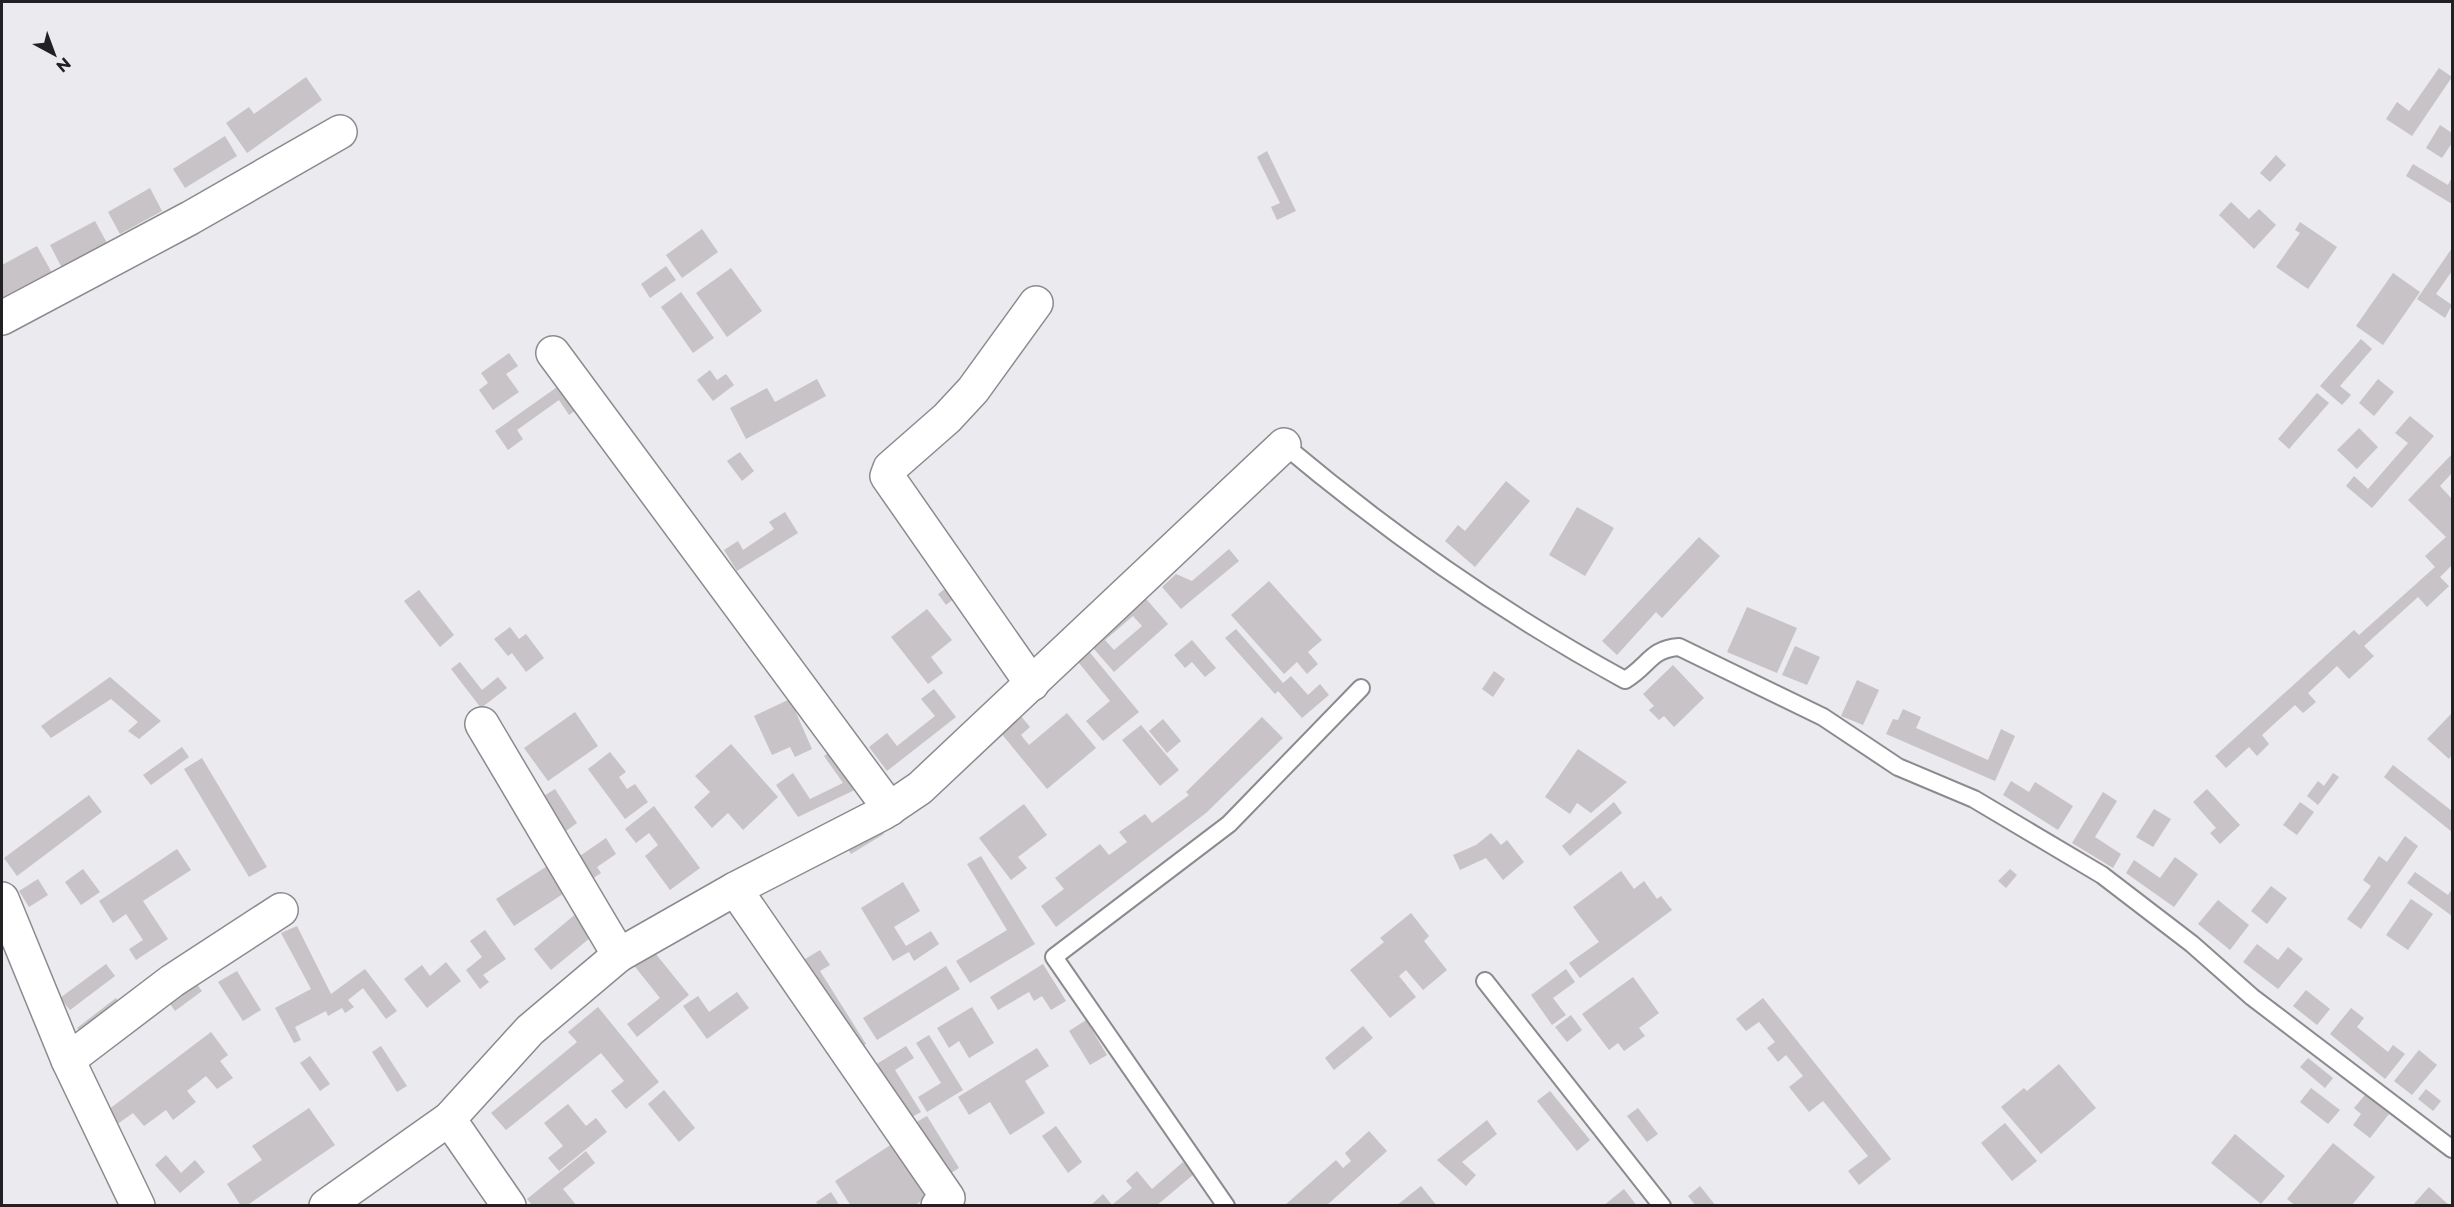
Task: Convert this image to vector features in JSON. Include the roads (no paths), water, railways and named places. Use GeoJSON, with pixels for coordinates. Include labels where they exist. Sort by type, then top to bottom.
{"type":"FeatureCollection","features":[{"type":"Feature","properties":{"kind":"street"},"geometry":{"type":"LineString","coordinates":[[2,318],[190,218],[340,132]]}},
{"type":"Feature","properties":{"kind":"street"},"geometry":{"type":"LineString","coordinates":[[1032,684],[887,476],[890,468],[947,418],[974,390],[1036,303]]}},
{"type":"Feature","properties":{"kind":"street"},"geometry":{"type":"LineString","coordinates":[[553,353],[890,809]]}},
{"type":"Feature","properties":{"kind":"street"},"geometry":{"type":"LineString","coordinates":[[326,1206],[449,1119],[530,1030],[619,955],[735,889],[890,809],[942,768],[1284,444]]}},
{"type":"Feature","properties":{"kind":"street"},"geometry":{"type":"LineString","coordinates":[[482,724],[619,955]]}},
{"type":"Feature","properties":{"kind":"street"},"geometry":{"type":"LineString","coordinates":[[735,889],[948,1198],[938,1206]]}},
{"type":"Feature","properties":{"kind":"street"},"geometry":{"type":"LineString","coordinates":[[2,899],[68,1060],[138,1206]]}},
{"type":"Feature","properties":{"kind":"street"},"geometry":{"type":"LineString","coordinates":[[68,1060],[172,981],[280,910]]}},
{"type":"Feature","properties":{"kind":"street"},"geometry":{"type":"LineString","coordinates":[[449,1119],[509,1206]]}},
{"type":"Feature","properties":{"kind":"lane"},"geometry":{"type":"LineString","coordinates":[[1284,444],[1333,485],[1469,586],[1566,647],[1626,680],[1635,675],[1661,648],[1679,647],[1823,717],[1898,767],[1974,799],[2093,870],[2192,944],[2270,1011],[2452,1149]]}},
{"type":"Feature","properties":{"kind":"lane"},"geometry":{"type":"LineString","coordinates":[[1226,1206],[1054,957],[1229,824],[1361,688]]}},
{"type":"Feature","properties":{"kind":"lane"},"geometry":{"type":"LineString","coordinates":[[1485,981],[1662,1206]]}}]}
